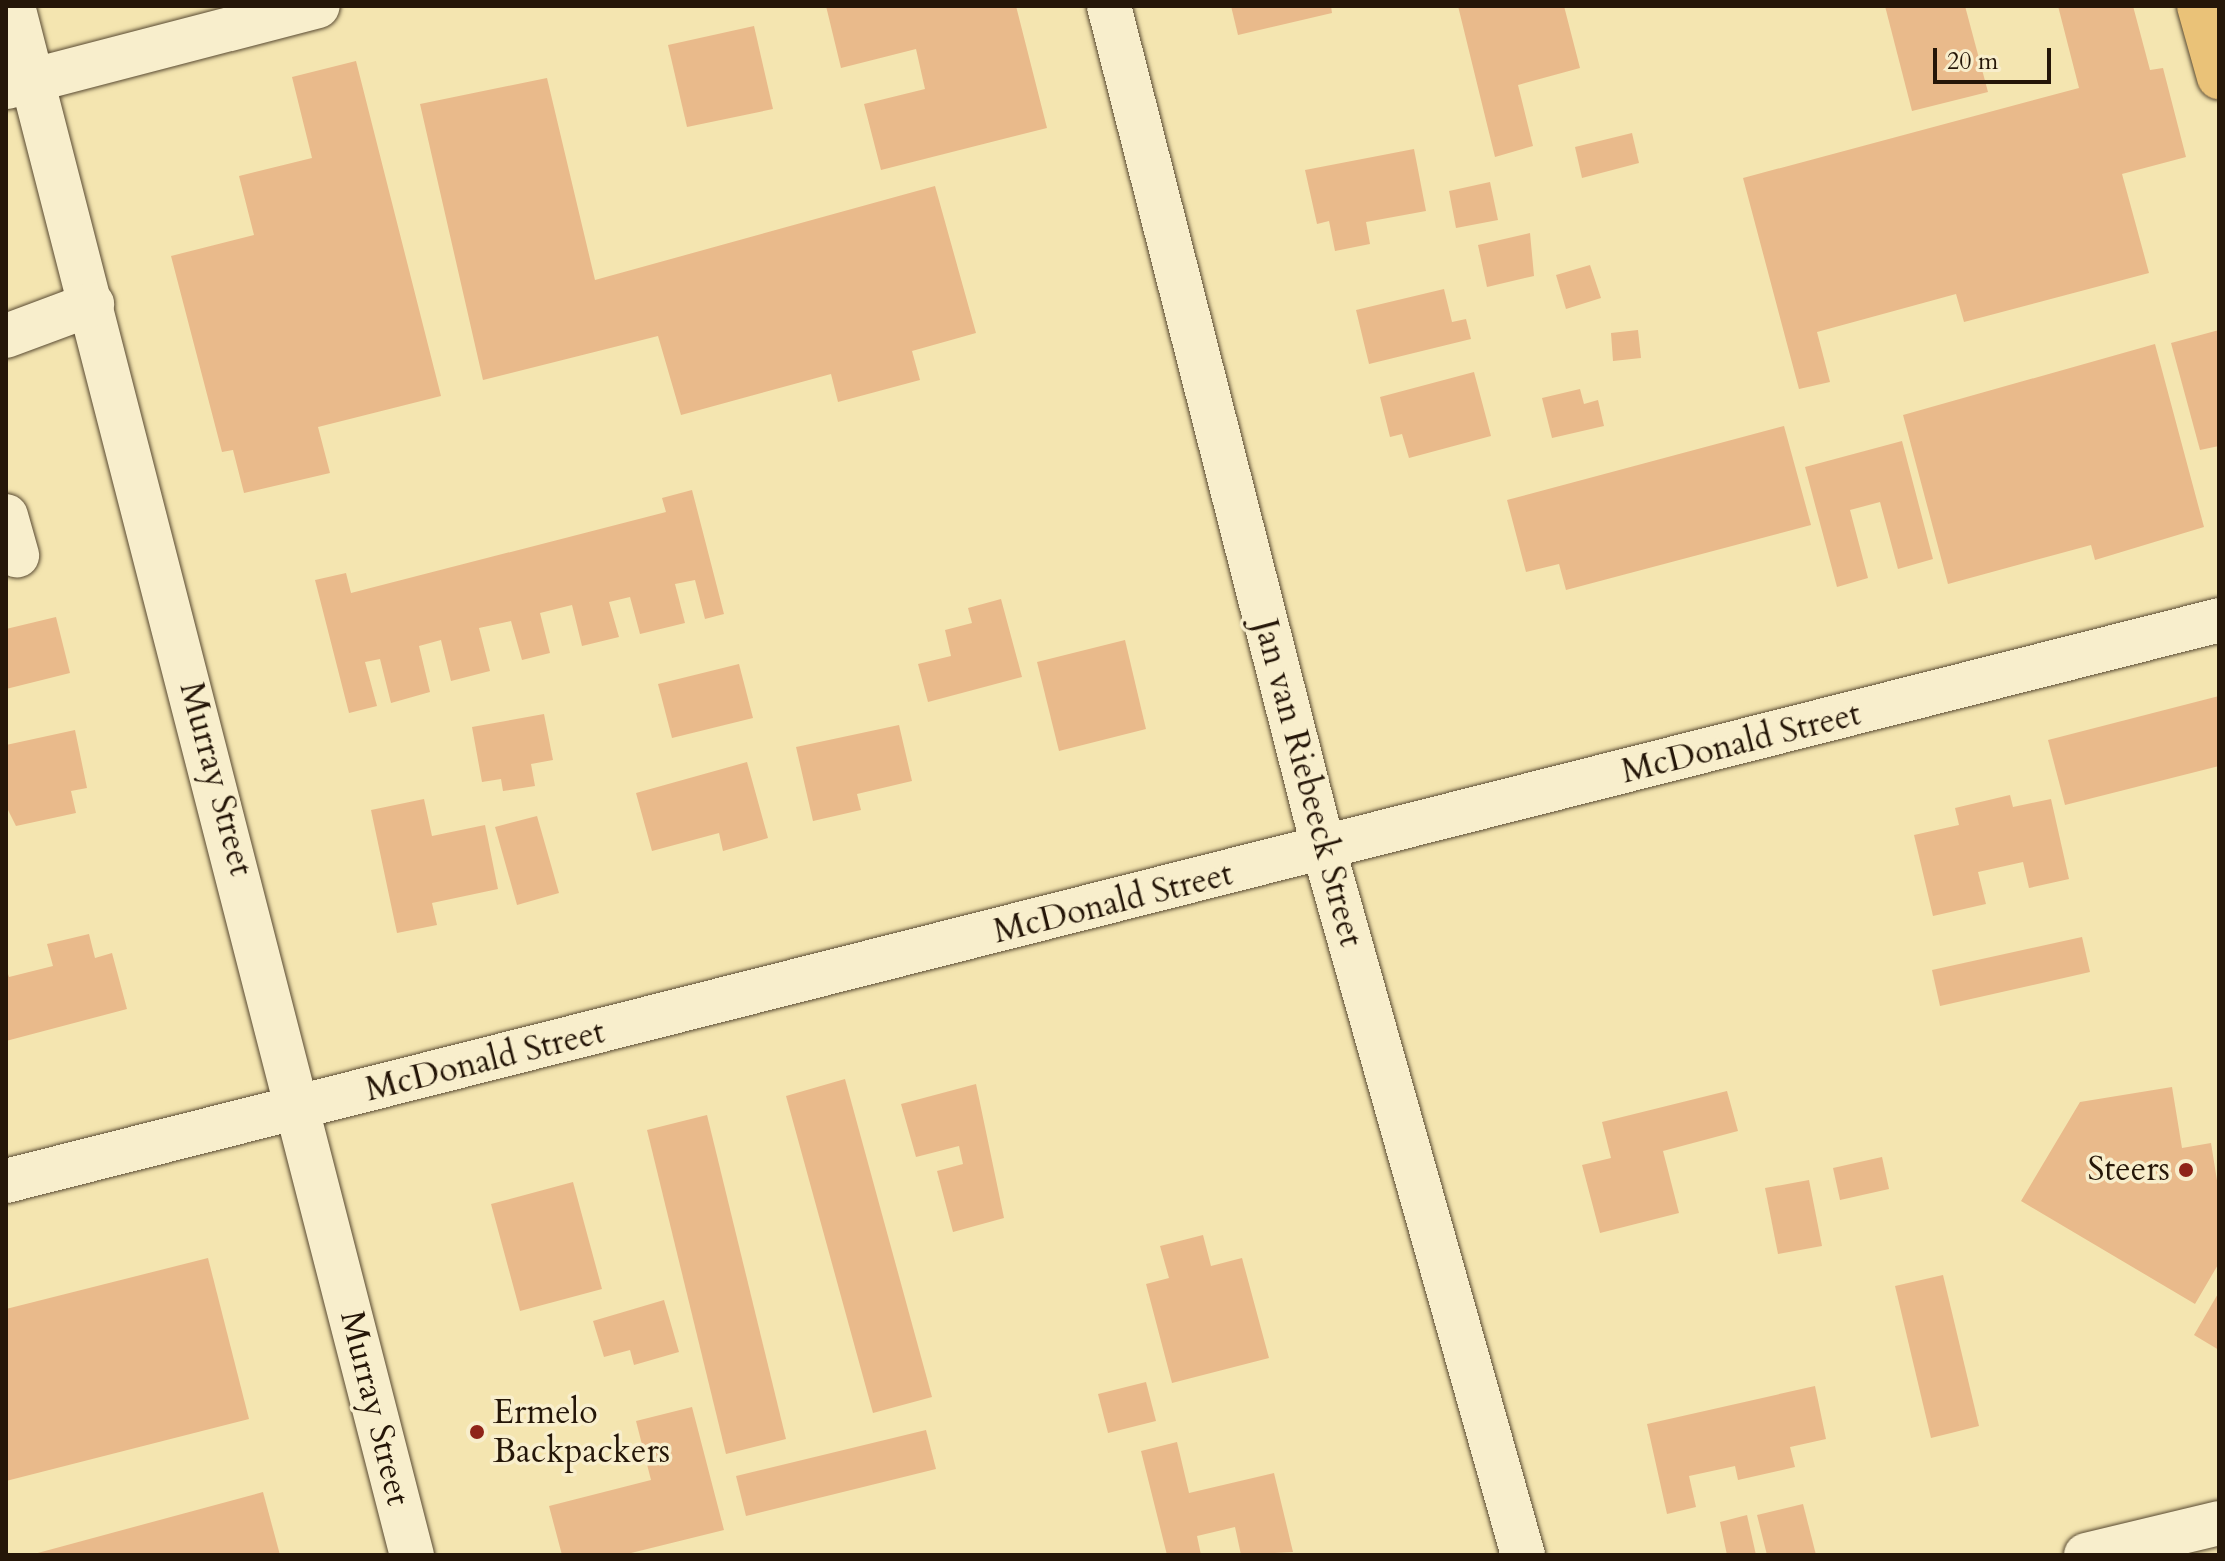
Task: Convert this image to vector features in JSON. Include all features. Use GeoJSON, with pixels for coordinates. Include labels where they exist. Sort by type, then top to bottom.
{"type":"FeatureCollection","features":[{"type":"Feature","properties":{"kind":"highway"},"geometry":{"type":"LineString","coordinates":[[2199,6],[2219,77]]}},
{"type":"Feature","properties":{"kind":"street","name":"Murray Street"},"geometry":{"type":"LineString","coordinates":[[13,6],[20,83],[92,304],[302,1107],[412,1555]]}},
{"type":"Feature","properties":{"kind":"street"},"geometry":{"type":"LineString","coordinates":[[20,83],[318,6]]}},
{"type":"Feature","properties":{"kind":"street","name":"Jan van Riebeeck Street"},"geometry":{"type":"LineString","coordinates":[[1109,6],[1324,850],[1523,1555]]}},
{"type":"Feature","properties":{"kind":"street"},"geometry":{"type":"LineString","coordinates":[[6,336],[92,304]]}},
{"type":"Feature","properties":{"kind":"street","name":"McDonald Street"},"geometry":{"type":"LineString","coordinates":[[6,1181],[1324,850],[2219,620]]}},
{"type":"Feature","properties":{"kind":"street"},"geometry":{"type":"LineString","coordinates":[[2086,1555],[2219,1523]]}},
{"type":"Feature","properties":{"kind":"building"},"geometry":{"type":"Polygon","coordinates":[[[826,6],[1016,6],[1047,128],[881,170],[864,104],[925,89],[916,49],[841,68],[826,6]]]}},
{"type":"Feature","properties":{"kind":"building"},"geometry":{"type":"Polygon","coordinates":[[[1231,6],[1331,6],[1332,13],[1238,35],[1231,6]]]}},
{"type":"Feature","properties":{"kind":"building"},"geometry":{"type":"Polygon","coordinates":[[[1458,6],[1564,6],[1580,68],[1518,85],[1533,146],[1495,157],[1458,6]]]}},
{"type":"Feature","properties":{"kind":"building"},"geometry":{"type":"Polygon","coordinates":[[[1885,6],[1965,6],[1988,92],[1912,111],[1885,6]]]}},
{"type":"Feature","properties":{"kind":"building"},"geometry":{"type":"Polygon","coordinates":[[[2058,6],[2133,6],[2150,70],[2163,68],[2186,157],[2122,174],[2149,273],[1964,322],[1956,294],[1817,332],[1830,382],[1799,389],[1743,178],[2079,88],[2058,6]]]}},
{"type":"Feature","properties":{"kind":"building"},"geometry":{"type":"Polygon","coordinates":[[[754,26],[773,109],[687,127],[668,45],[754,26]]]}},
{"type":"Feature","properties":{"kind":"building"},"geometry":{"type":"Polygon","coordinates":[[[356,61],[441,396],[318,427],[330,473],[244,493],[233,450],[222,452],[171,256],[254,235],[239,176],[312,158],[292,77],[356,61]]]}},
{"type":"Feature","properties":{"kind":"building"},"geometry":{"type":"Polygon","coordinates":[[[547,78],[595,280],[935,186],[976,333],[912,351],[920,380],[838,402],[831,374],[681,415],[658,336],[483,380],[420,104],[547,78]]]}},
{"type":"Feature","properties":{"kind":"building"},"geometry":{"type":"Polygon","coordinates":[[[1632,133],[1639,163],[1582,178],[1575,147],[1632,133]]]}},
{"type":"Feature","properties":{"kind":"building"},"geometry":{"type":"Polygon","coordinates":[[[1414,149],[1426,211],[1366,222],[1370,244],[1335,251],[1329,221],[1317,224],[1305,170],[1414,149]]]}},
{"type":"Feature","properties":{"kind":"building"},"geometry":{"type":"Polygon","coordinates":[[[1490,182],[1498,220],[1456,228],[1449,191],[1490,182]]]}},
{"type":"Feature","properties":{"kind":"building"},"geometry":{"type":"Polygon","coordinates":[[[1530,233],[1534,276],[1487,287],[1478,245],[1530,233]]]}},
{"type":"Feature","properties":{"kind":"building"},"geometry":{"type":"Polygon","coordinates":[[[1590,265],[1601,298],[1566,309],[1556,275],[1590,265]]]}},
{"type":"Feature","properties":{"kind":"building"},"geometry":{"type":"Polygon","coordinates":[[[1444,289],[1452,322],[1466,319],[1471,339],[1369,364],[1356,310],[1444,289]]]}},
{"type":"Feature","properties":{"kind":"building"},"geometry":{"type":"Polygon","coordinates":[[[1638,330],[1641,358],[1613,361],[1611,333],[1638,330]]]}},
{"type":"Feature","properties":{"kind":"building"},"geometry":{"type":"Polygon","coordinates":[[[2219,330],[2219,446],[2200,450],[2171,343],[2219,330]]]}},
{"type":"Feature","properties":{"kind":"building"},"geometry":{"type":"Polygon","coordinates":[[[2155,344],[2204,527],[2095,560],[2091,545],[1948,584],[1903,415],[2155,344]]]}},
{"type":"Feature","properties":{"kind":"building"},"geometry":{"type":"Polygon","coordinates":[[[1474,372],[1491,436],[1409,458],[1402,434],[1390,437],[1380,397],[1474,372]]]}},
{"type":"Feature","properties":{"kind":"building"},"geometry":{"type":"Polygon","coordinates":[[[1580,389],[1584,404],[1598,400],[1604,426],[1552,438],[1542,398],[1580,389]]]}},
{"type":"Feature","properties":{"kind":"building"},"geometry":{"type":"Polygon","coordinates":[[[1784,426],[1811,525],[1566,590],[1559,564],[1526,572],[1507,500],[1784,426]]]}},
{"type":"Feature","properties":{"kind":"building"},"geometry":{"type":"Polygon","coordinates":[[[1902,441],[1933,559],[1898,569],[1880,502],[1850,510],[1868,578],[1837,587],[1805,467],[1902,441]]]}},
{"type":"Feature","properties":{"kind":"building"},"geometry":{"type":"Polygon","coordinates":[[[692,490],[724,614],[705,619],[695,580],[675,584],[685,623],[640,634],[630,597],[609,602],[619,637],[582,646],[572,605],[540,613],[550,653],[522,660],[511,621],[479,628],[490,671],[451,681],[441,640],[419,646],[430,692],[391,703],[380,659],[365,662],[377,706],[349,713],[315,580],[346,573],[351,593],[666,512],[662,498],[692,490]]]}},
{"type":"Feature","properties":{"kind":"building"},"geometry":{"type":"Polygon","coordinates":[[[1001,599],[1022,677],[928,702],[918,664],[951,656],[945,630],[972,623],[968,608],[1001,599]]]}},
{"type":"Feature","properties":{"kind":"building"},"geometry":{"type":"Polygon","coordinates":[[[56,617],[70,673],[6,689],[6,629],[56,617]]]}},
{"type":"Feature","properties":{"kind":"building"},"geometry":{"type":"Polygon","coordinates":[[[1125,640],[1146,729],[1059,751],[1037,662],[1125,640]]]}},
{"type":"Feature","properties":{"kind":"building"},"geometry":{"type":"Polygon","coordinates":[[[739,664],[753,718],[672,738],[658,684],[739,664]]]}},
{"type":"Feature","properties":{"kind":"building"},"geometry":{"type":"Polygon","coordinates":[[[2219,696],[2219,766],[2065,805],[2048,740],[2219,696]]]}},
{"type":"Feature","properties":{"kind":"building"},"geometry":{"type":"Polygon","coordinates":[[[544,714],[553,760],[531,764],[535,786],[503,791],[501,779],[482,782],[472,727],[544,714]]]}},
{"type":"Feature","properties":{"kind":"building"},"geometry":{"type":"Polygon","coordinates":[[[899,725],[912,781],[857,794],[861,810],[813,821],[796,747],[899,725]]]}},
{"type":"Feature","properties":{"kind":"building"},"geometry":{"type":"Polygon","coordinates":[[[75,730],[87,788],[71,791],[76,813],[16,826],[6,806],[6,745],[75,730]]]}},
{"type":"Feature","properties":{"kind":"building"},"geometry":{"type":"Polygon","coordinates":[[[747,762],[768,838],[723,851],[719,833],[652,851],[636,793],[747,762]]]}},
{"type":"Feature","properties":{"kind":"building"},"geometry":{"type":"Polygon","coordinates":[[[2010,795],[2013,807],[2051,799],[2069,879],[2029,888],[2023,862],[1978,872],[1986,904],[1933,916],[1914,835],[1959,825],[1955,808],[2010,795]]]}},
{"type":"Feature","properties":{"kind":"building"},"geometry":{"type":"Polygon","coordinates":[[[424,799],[432,836],[485,825],[498,889],[432,903],[437,925],[397,933],[371,810],[424,799]]]}},
{"type":"Feature","properties":{"kind":"building"},"geometry":{"type":"Polygon","coordinates":[[[537,816],[559,893],[517,905],[495,827],[537,816]]]}},
{"type":"Feature","properties":{"kind":"building"},"geometry":{"type":"Polygon","coordinates":[[[89,934],[95,958],[112,953],[127,1009],[6,1041],[6,968],[9,977],[53,966],[47,944],[89,934]]]}},
{"type":"Feature","properties":{"kind":"building"},"geometry":{"type":"Polygon","coordinates":[[[2082,937],[2090,972],[1940,1006],[1932,970],[2082,937]]]}},
{"type":"Feature","properties":{"kind":"building"},"geometry":{"type":"Polygon","coordinates":[[[845,1079],[932,1397],[873,1413],[786,1096],[845,1079]]]}},
{"type":"Feature","properties":{"kind":"building"},"geometry":{"type":"Polygon","coordinates":[[[976,1084],[1004,1218],[953,1232],[937,1171],[963,1164],[959,1146],[916,1157],[901,1104],[976,1084]]]}},
{"type":"Feature","properties":{"kind":"building"},"geometry":{"type":"Polygon","coordinates":[[[2172,1087],[2182,1148],[2211,1143],[2219,1193],[2219,1263],[2195,1304],[2021,1201],[2080,1102],[2172,1087]]]}},
{"type":"Feature","properties":{"kind":"building"},"geometry":{"type":"Polygon","coordinates":[[[1727,1091],[1738,1131],[1663,1151],[1679,1213],[1600,1233],[1582,1165],[1611,1158],[1602,1122],[1727,1091]]]}},
{"type":"Feature","properties":{"kind":"building"},"geometry":{"type":"Polygon","coordinates":[[[707,1115],[786,1439],[726,1454],[647,1130],[707,1115]]]}},
{"type":"Feature","properties":{"kind":"building"},"geometry":{"type":"Polygon","coordinates":[[[1882,1157],[1889,1189],[1840,1200],[1833,1168],[1882,1157]]]}},
{"type":"Feature","properties":{"kind":"building"},"geometry":{"type":"Polygon","coordinates":[[[1809,1180],[1822,1246],[1778,1254],[1765,1188],[1809,1180]]]}},
{"type":"Feature","properties":{"kind":"building"},"geometry":{"type":"Polygon","coordinates":[[[573,1182],[602,1289],[520,1311],[491,1204],[573,1182]]]}},
{"type":"Feature","properties":{"kind":"building"},"geometry":{"type":"Polygon","coordinates":[[[1203,1235],[1211,1266],[1242,1258],[1269,1358],[1172,1383],[1146,1284],[1169,1278],[1160,1246],[1203,1235]]]}},
{"type":"Feature","properties":{"kind":"building"},"geometry":{"type":"Polygon","coordinates":[[[208,1258],[249,1419],[6,1481],[6,1309],[208,1258]]]}},
{"type":"Feature","properties":{"kind":"building"},"geometry":{"type":"Polygon","coordinates":[[[1943,1275],[1979,1426],[1931,1438],[1895,1286],[1943,1275]]]}},
{"type":"Feature","properties":{"kind":"building"},"geometry":{"type":"Polygon","coordinates":[[[2219,1292],[2219,1350],[2194,1335],[2219,1292]]]}},
{"type":"Feature","properties":{"kind":"building"},"geometry":{"type":"Polygon","coordinates":[[[664,1300],[679,1352],[634,1365],[630,1350],[604,1357],[593,1321],[664,1300]]]}},
{"type":"Feature","properties":{"kind":"building"},"geometry":{"type":"Polygon","coordinates":[[[1146,1382],[1156,1421],[1108,1433],[1098,1394],[1146,1382]]]}},
{"type":"Feature","properties":{"kind":"building"},"geometry":{"type":"Polygon","coordinates":[[[1815,1386],[1826,1439],[1790,1447],[1795,1467],[1738,1480],[1735,1466],[1689,1476],[1696,1507],[1667,1514],[1647,1424],[1815,1386]]]}},
{"type":"Feature","properties":{"kind":"building"},"geometry":{"type":"Polygon","coordinates":[[[692,1407],[724,1530],[623,1555],[562,1555],[549,1506],[651,1480],[636,1421],[692,1407]]]}},
{"type":"Feature","properties":{"kind":"building"},"geometry":{"type":"Polygon","coordinates":[[[926,1430],[936,1469],[746,1516],[736,1476],[926,1430]]]}},
{"type":"Feature","properties":{"kind":"building"},"geometry":{"type":"Polygon","coordinates":[[[1177,1442],[1189,1493],[1274,1473],[1293,1552],[1241,1555],[1235,1527],[1197,1536],[1201,1555],[1167,1555],[1141,1451],[1177,1442]]]}},
{"type":"Feature","properties":{"kind":"building"},"geometry":{"type":"Polygon","coordinates":[[[263,1492],[280,1555],[34,1555],[34,1554],[263,1492]]]}},
{"type":"Feature","properties":{"kind":"building"},"geometry":{"type":"Polygon","coordinates":[[[1803,1504],[1816,1555],[1767,1555],[1757,1515],[1803,1504]]]}},
{"type":"Feature","properties":{"kind":"building"},"geometry":{"type":"Polygon","coordinates":[[[1747,1515],[1756,1555],[1727,1555],[1720,1522],[1747,1515]]]}},
{"type":"Feature","properties":{"kind":"place","name":"Steers"},"geometry":{"type":"Point","coordinates":[2186,1170]}},
{"type":"Feature","properties":{"kind":"place","name":"Ermelo Backpackers"},"geometry":{"type":"Point","coordinates":[477,1432]}}]}
